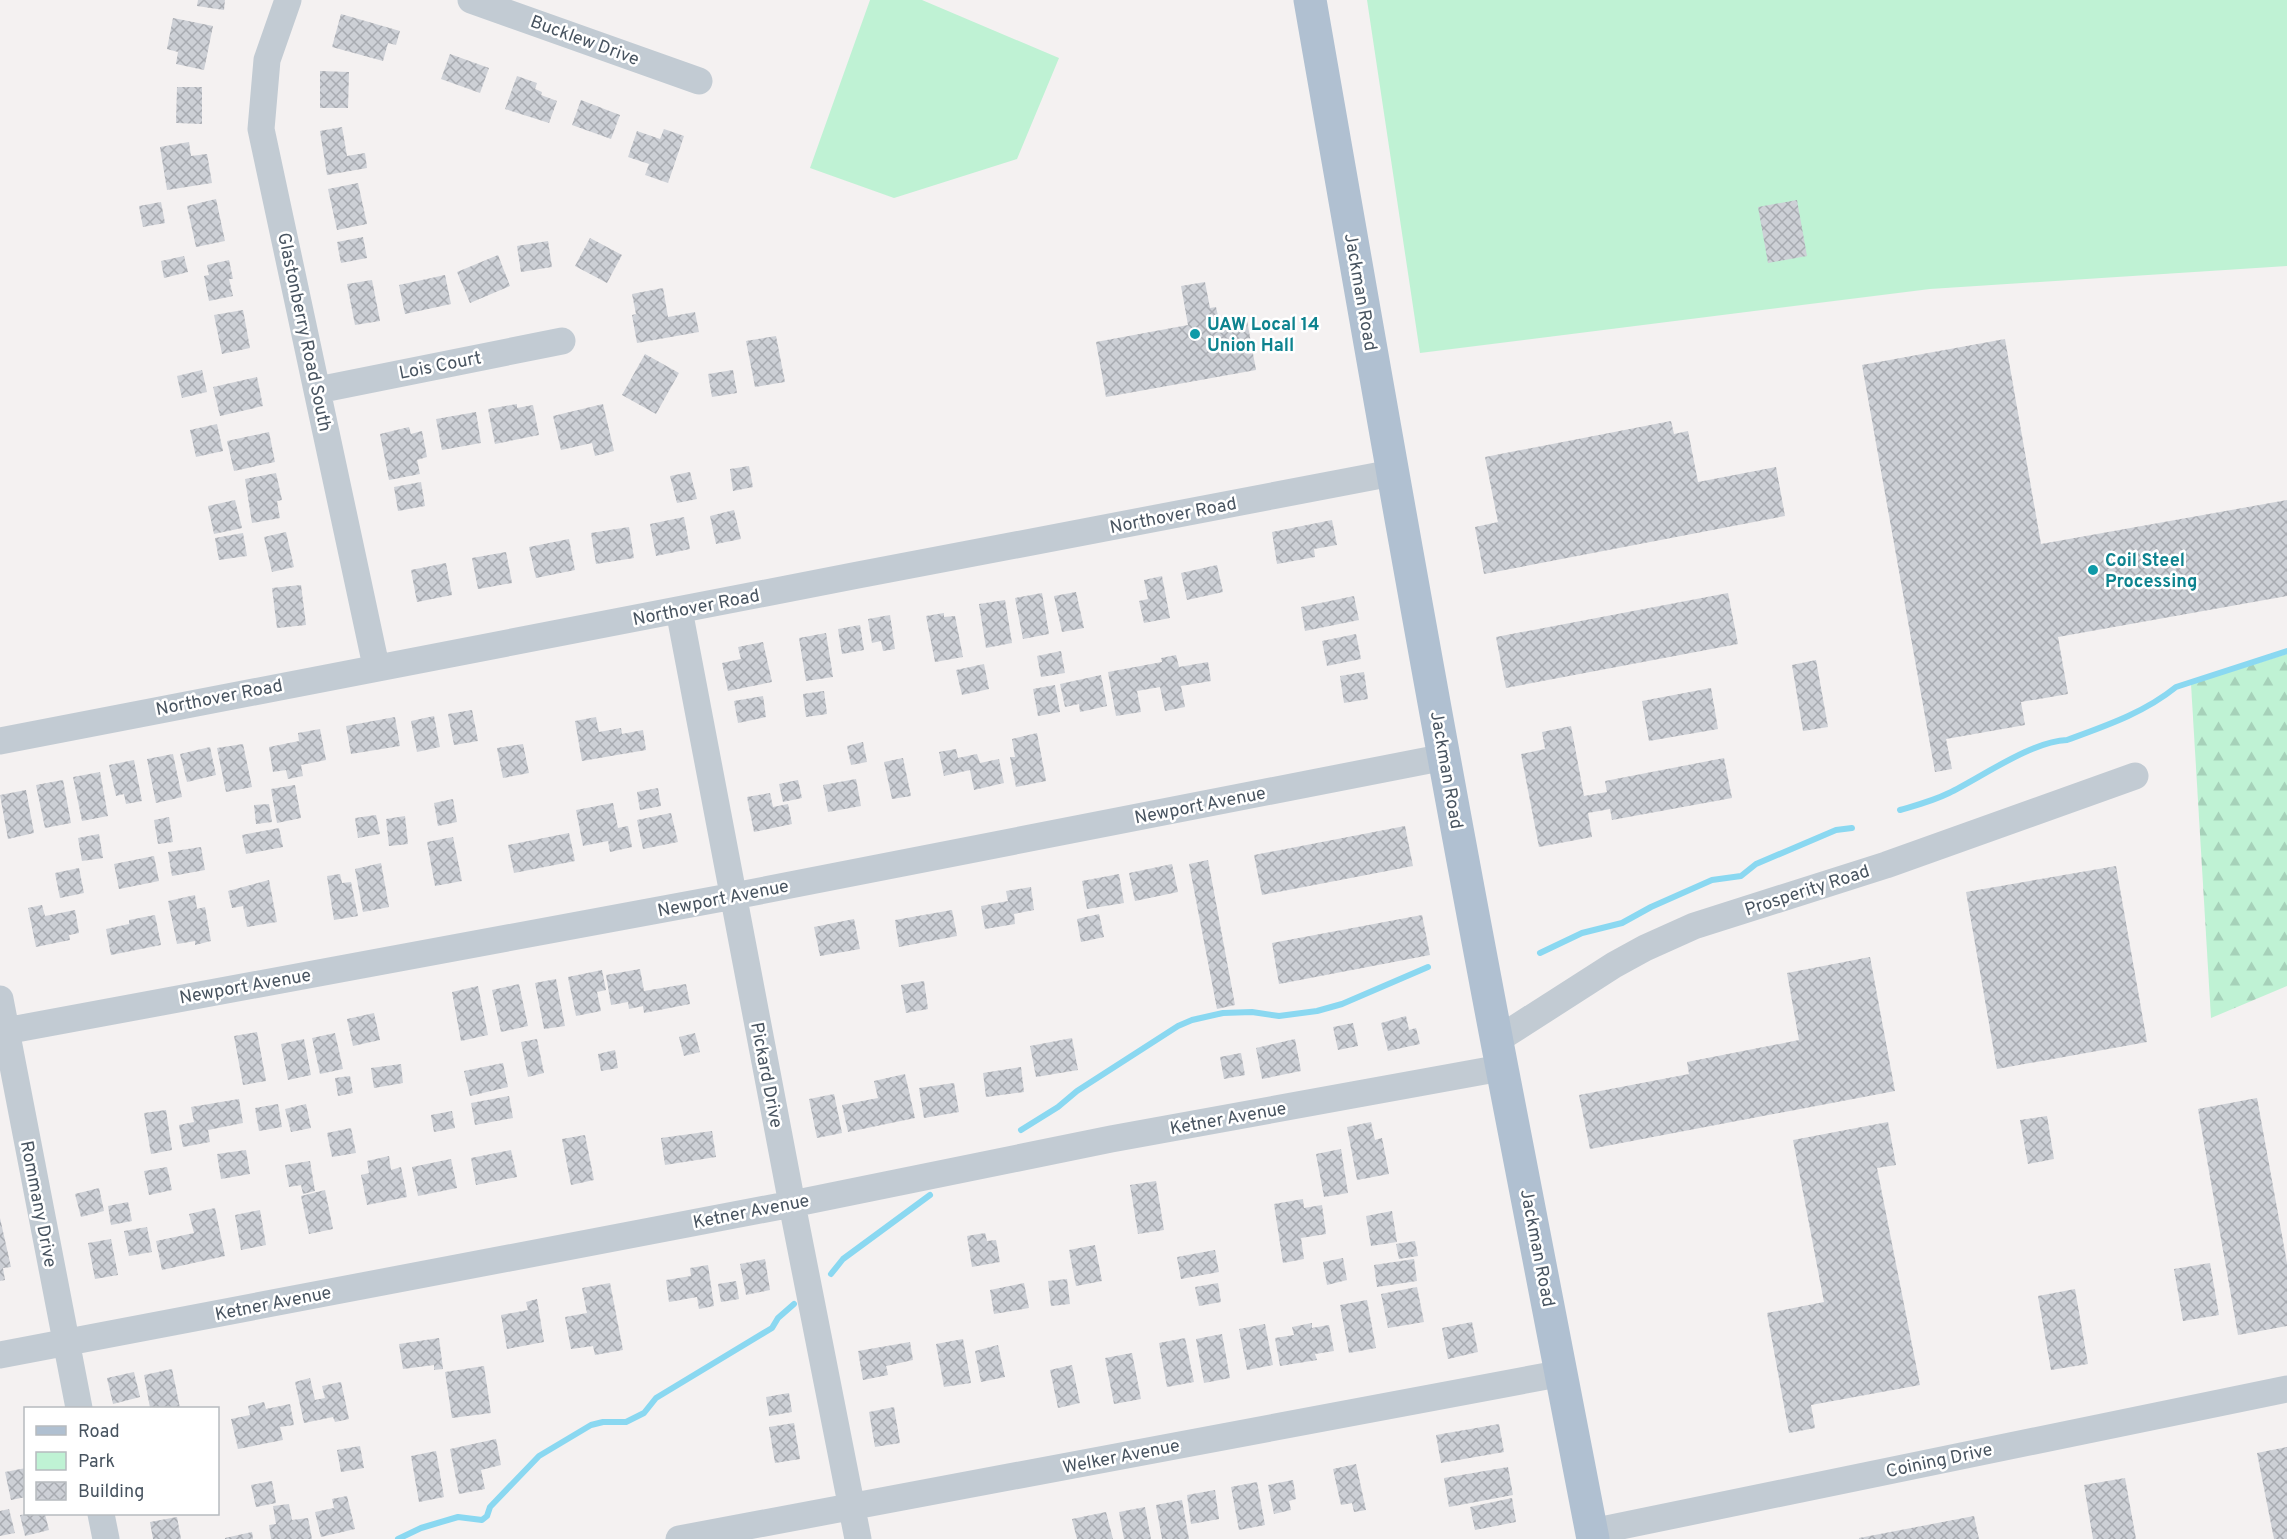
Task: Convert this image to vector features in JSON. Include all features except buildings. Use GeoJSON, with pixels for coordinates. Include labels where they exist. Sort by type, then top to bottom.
{"type":"FeatureCollection","features":[{"type":"Feature","properties":{"kind":"main road","name":"Jackman Road"},"geometry":{"type":"LineString","coordinates":[[1310,0],[1392,473],[1499,1054],[1563,1373],[1592,1535]]}},
{"type":"Feature","properties":{"kind":"street","name":"Glastonberry Road South"},"geometry":{"type":"LineString","coordinates":[[288,0],[267,60],[261,129],[376,666]]}},
{"type":"Feature","properties":{"kind":"street","name":"Bucklew Drive"},"geometry":{"type":"LineString","coordinates":[[471,0],[699,81]]}},
{"type":"Feature","properties":{"kind":"street","name":"Lois Court"},"geometry":{"type":"LineString","coordinates":[[318,390],[562,341]]}},
{"type":"Feature","properties":{"kind":"street","name":"Northover Road"},"geometry":{"type":"LineString","coordinates":[[0,741],[376,666],[1392,473]]}},
{"type":"Feature","properties":{"kind":"street","name":"Pickard Drive"},"geometry":{"type":"LineString","coordinates":[[680,610],[858,1539]]}},
{"type":"Feature","properties":{"kind":"street","name":"Newport Avenue"},"geometry":{"type":"LineString","coordinates":[[3,1031],[734,896],[1445,757]]}},
{"type":"Feature","properties":{"kind":"street","name":"Prosperity Road"},"geometry":{"type":"LineString","coordinates":[[1499,1054],[1614,965],[1694,926],[1886,865],[2135,776]]}},
{"type":"Feature","properties":{"kind":"street","name":"Rommany Drive"},"geometry":{"type":"LineString","coordinates":[[0,999],[3,1031],[80,1407]]}},
{"type":"Feature","properties":{"kind":"street","name":"Ketner Avenue"},"geometry":{"type":"LineString","coordinates":[[0,1355],[792,1204],[1111,1139],[1499,1054]]}},
{"type":"Feature","properties":{"kind":"street","name":"Welker Avenue"},"geometry":{"type":"LineString","coordinates":[[679,1539],[1563,1373]]}},
{"type":"Feature","properties":{"kind":"street","name":"Coining Drive"},"geometry":{"type":"LineString","coordinates":[[1592,1535],[2287,1389]]}},
{"type":"Feature","properties":{"kind":"street"},"geometry":{"type":"LineString","coordinates":[[101,1515],[106,1539]]}},
{"type":"Feature","properties":{"kind":"green space"},"geometry":{"type":"Polygon","coordinates":[[[870,0],[922,0],[1059,58],[1017,159],[894,198],[810,168],[870,0]]]}},
{"type":"Feature","properties":{"kind":"green space"},"geometry":{"type":"Polygon","coordinates":[[[1367,0],[2287,0],[2287,266],[1930,289],[1420,353],[1367,0]]]}},
{"type":"Feature","properties":{"kind":"green space"},"geometry":{"type":"Polygon","coordinates":[[[2287,654],[2287,986],[2211,1018],[2191,684],[2287,654]]]}},
{"type":"Feature","properties":{"kind":"waterway"},"geometry":{"type":"LineString","coordinates":[[1900,810],[1943,796],[2022,753],[2053,742],[2067,740],[2124,718],[2151,704],[2176,687],[2287,651]]}},
{"type":"Feature","properties":{"kind":"waterway"},"geometry":{"type":"LineString","coordinates":[[1540,953],[1582,933],[1622,923],[1651,907],[1712,880],[1741,876],[1756,864],[1836,830],[1852,828]]}},
{"type":"Feature","properties":{"kind":"waterway"},"geometry":{"type":"LineString","coordinates":[[1021,1130],[1178,1026],[1192,1020],[1223,1013],[1252,1012],[1279,1016],[1317,1011],[1342,1004],[1428,967]]}},
{"type":"Feature","properties":{"kind":"waterway"},"geometry":{"type":"LineString","coordinates":[[831,1274],[843,1259],[930,1195]]}},
{"type":"Feature","properties":{"kind":"waterway"},"geometry":{"type":"LineString","coordinates":[[398,1539],[421,1528],[458,1517],[482,1520],[487,1516],[490,1507],[539,1456],[591,1425],[603,1422],[626,1422],[644,1413],[656,1398],[772,1328],[778,1318],[794,1304]]}},
{"type":"Feature","properties":{"kind":"place","name":"UAW Local 14 Union Hall"},"geometry":{"type":"Point","coordinates":[1195,334]}},
{"type":"Feature","properties":{"kind":"place","name":"Coil Steel Processing"},"geometry":{"type":"Point","coordinates":[2093,570]}}]}
